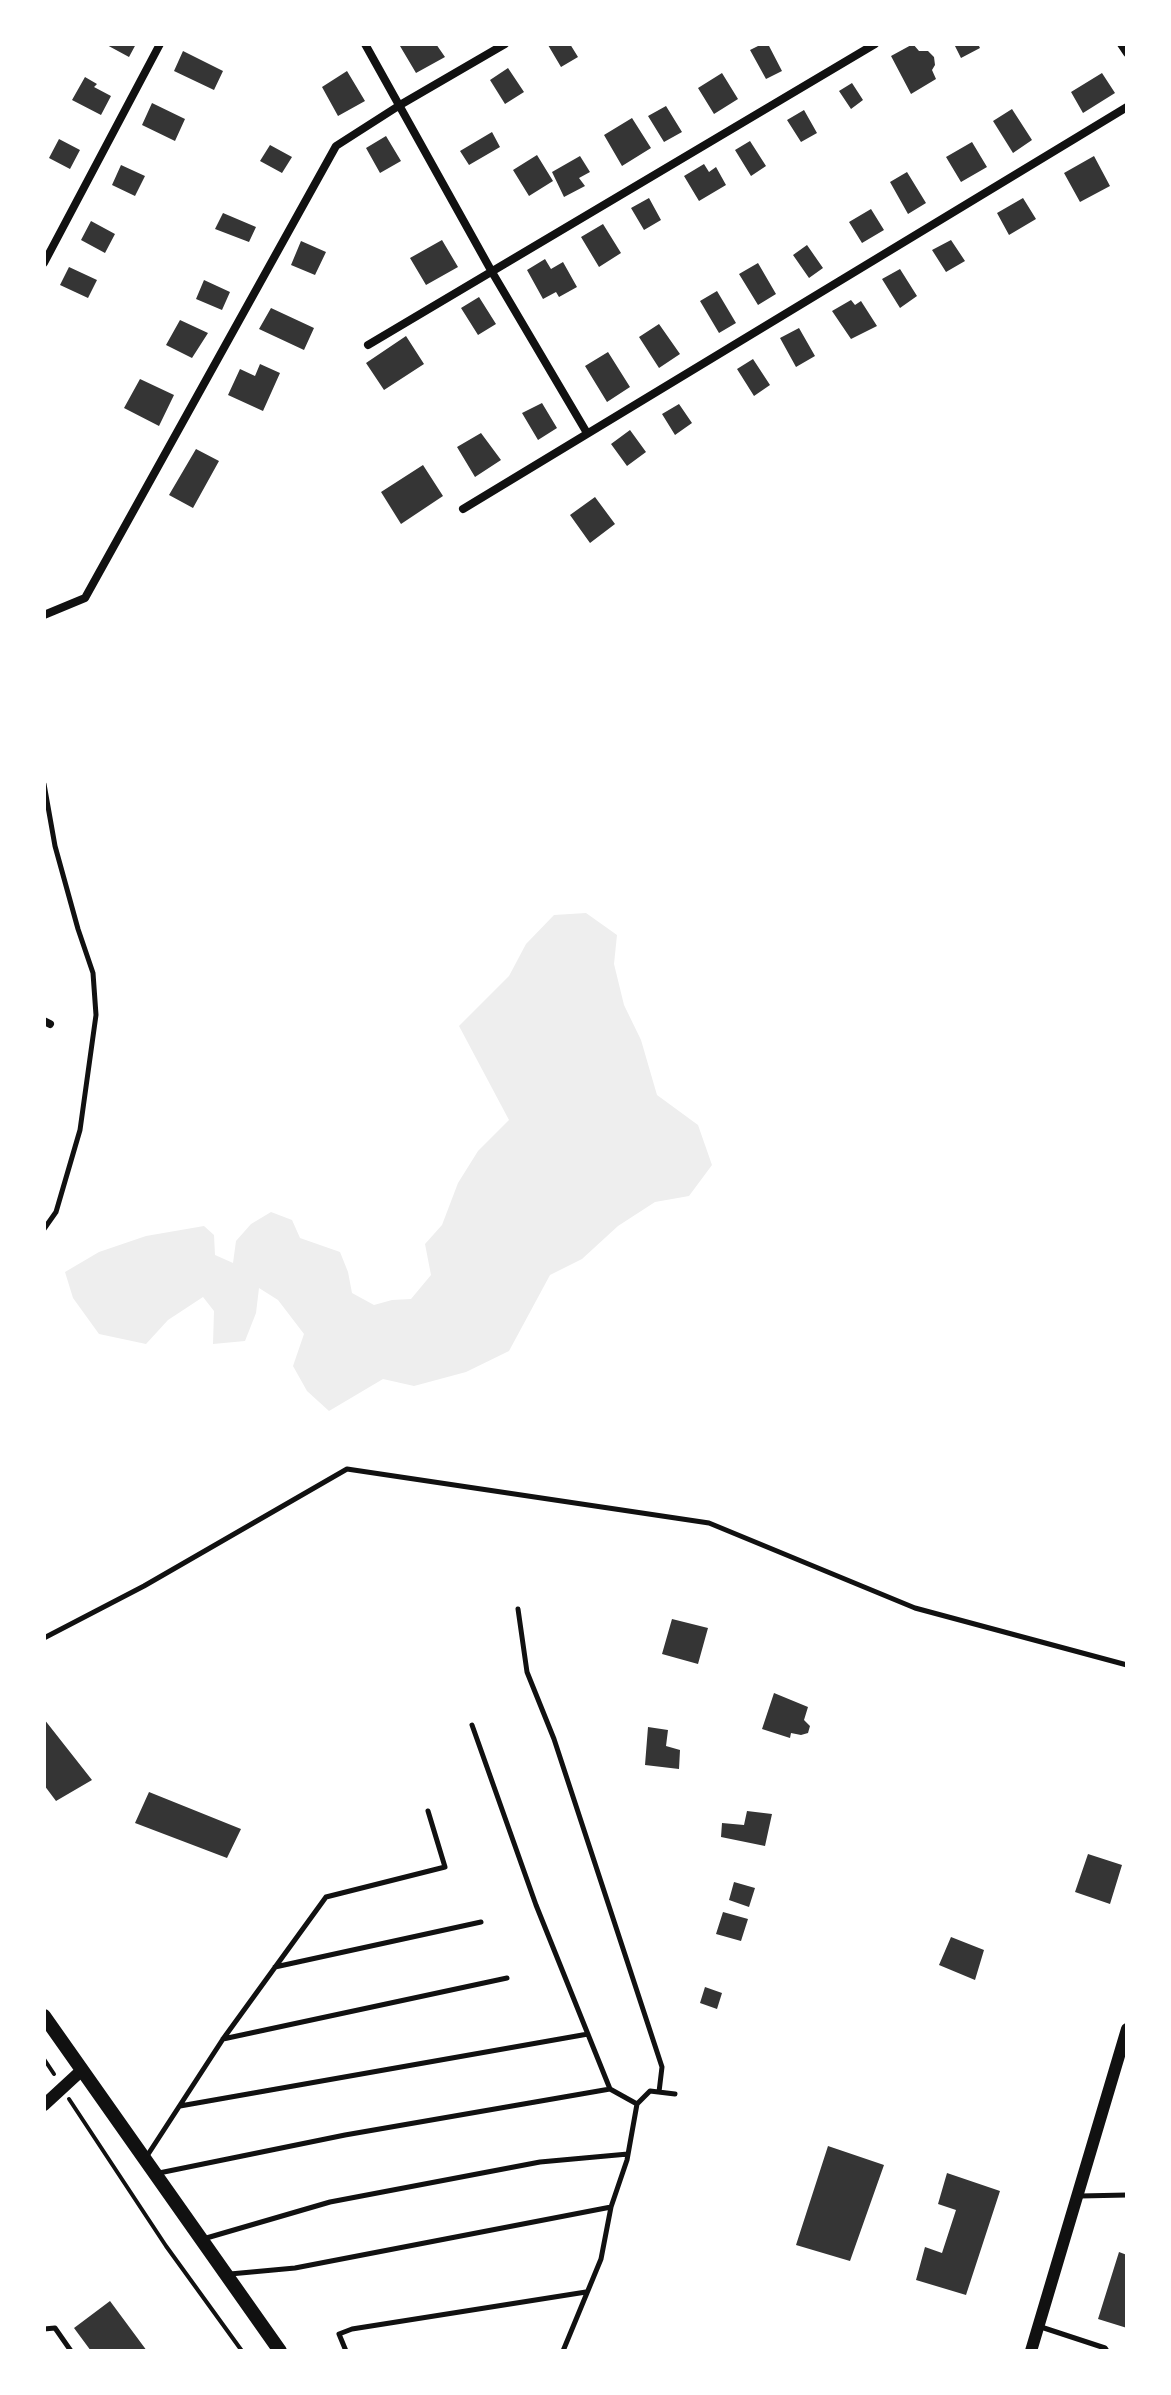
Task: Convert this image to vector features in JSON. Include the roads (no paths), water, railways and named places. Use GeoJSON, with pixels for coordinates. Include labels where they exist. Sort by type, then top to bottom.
{"type":"FeatureCollection","features":[{"type":"Feature","properties":{"kind":"main road"},"geometry":{"type":"LineString","coordinates":[[44,2016],[280,2351]]}},
{"type":"Feature","properties":{"kind":"street"},"geometry":{"type":"LineString","coordinates":[[44,263],[160,44]]}},
{"type":"Feature","properties":{"kind":"street"},"geometry":{"type":"LineString","coordinates":[[365,44],[492,272],[587,433]]}},
{"type":"Feature","properties":{"kind":"street"},"geometry":{"type":"LineString","coordinates":[[44,615],[85,598],[336,146],[505,44]]}},
{"type":"Feature","properties":{"kind":"street"},"geometry":{"type":"LineString","coordinates":[[368,345],[875,44]]}},
{"type":"Feature","properties":{"kind":"street"},"geometry":{"type":"LineString","coordinates":[[1121,44],[1127,53]]}},
{"type":"Feature","properties":{"kind":"street"},"geometry":{"type":"LineString","coordinates":[[463,509],[1127,107]]}},
{"type":"Feature","properties":{"kind":"street"},"geometry":{"type":"LineString","coordinates":[[1031,2351],[1127,2029]]}},
{"type":"Feature","properties":{"kind":"street"},"geometry":{"type":"LineString","coordinates":[[44,2105],[82,2070]]}},
{"type":"Feature","properties":{"kind":"lane"},"geometry":{"type":"LineString","coordinates":[[44,784],[55,846],[93,973],[96,1015],[80,1130],[56,1212],[44,1229]]}},
{"type":"Feature","properties":{"kind":"lane"},"geometry":{"type":"LineString","coordinates":[[44,1638],[144,1586],[347,1469],[709,1523],[915,1608],[1127,1665]]}},
{"type":"Feature","properties":{"kind":"lane"},"geometry":{"type":"LineString","coordinates":[[518,1609],[527,1672],[554,1739],[662,2067],[659,2092]]}},
{"type":"Feature","properties":{"kind":"lane"},"geometry":{"type":"LineString","coordinates":[[472,1725],[536,1905],[610,2089]]}},
{"type":"Feature","properties":{"kind":"lane"},"geometry":{"type":"LineString","coordinates":[[145,2159],[223,2039],[326,1897],[445,1867],[428,1811]]}},
{"type":"Feature","properties":{"kind":"lane"},"geometry":{"type":"LineString","coordinates":[[275,1967],[481,1922]]}},
{"type":"Feature","properties":{"kind":"lane"},"geometry":{"type":"LineString","coordinates":[[223,2039],[507,1978]]}},
{"type":"Feature","properties":{"kind":"lane"},"geometry":{"type":"LineString","coordinates":[[180,2106],[588,2034]]}},
{"type":"Feature","properties":{"kind":"lane"},"geometry":{"type":"LineString","coordinates":[[155,2174],[345,2135],[610,2089],[637,2104]]}},
{"type":"Feature","properties":{"kind":"lane"},"geometry":{"type":"LineString","coordinates":[[563,2351],[601,2259],[611,2207],[628,2154],[637,2104],[650,2091],[675,2094]]}},
{"type":"Feature","properties":{"kind":"lane"},"geometry":{"type":"LineString","coordinates":[[202,2240],[330,2202],[540,2162],[628,2154]]}},
{"type":"Feature","properties":{"kind":"lane"},"geometry":{"type":"LineString","coordinates":[[1077,2196],[1127,2195]]}},
{"type":"Feature","properties":{"kind":"lane"},"geometry":{"type":"LineString","coordinates":[[226,2275],[295,2268],[611,2207]]}},
{"type":"Feature","properties":{"kind":"lane"},"geometry":{"type":"LineString","coordinates":[[346,2351],[339,2334],[352,2329],[586,2292]]}},
{"type":"Feature","properties":{"kind":"lane"},"geometry":{"type":"LineString","coordinates":[[1039,2327],[1107,2351]]}},
{"type":"Feature","properties":{"kind":"lane"},"geometry":{"type":"LineString","coordinates":[[44,2329],[55,2328],[71,2351]]}}]}
